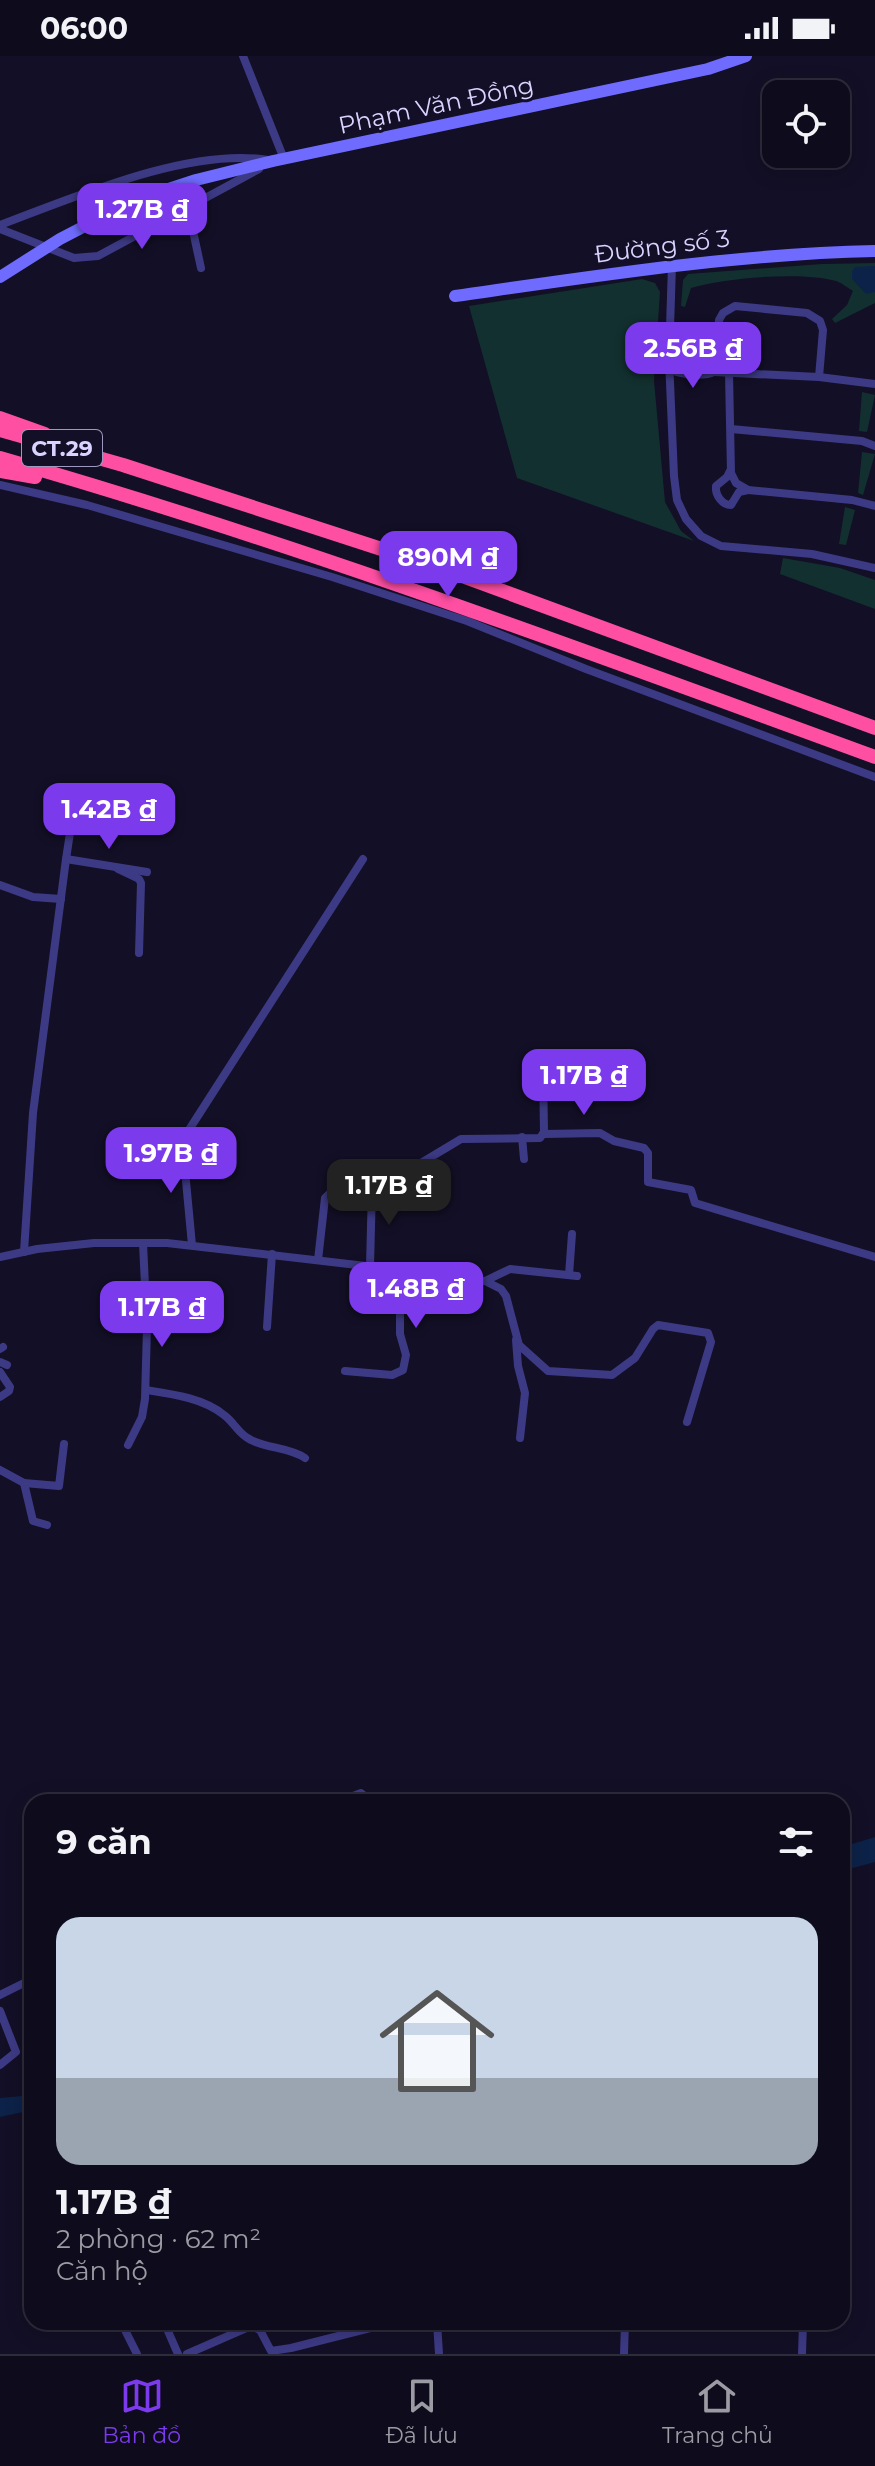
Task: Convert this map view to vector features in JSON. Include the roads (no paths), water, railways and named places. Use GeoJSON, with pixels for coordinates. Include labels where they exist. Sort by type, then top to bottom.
{"type":"FeatureCollection","features":[{"type":"Feature","properties":{"kind":"highway"},"geometry":{"type":"LineString","coordinates":[[0,418],[123,465]]}},
{"type":"Feature","properties":{"kind":"highway","name":"CT.29"},"geometry":{"type":"LineString","coordinates":[[0,430],[123,465],[443,569],[875,728]]}},
{"type":"Feature","properties":{"kind":"highway","name":"CT.29"},"geometry":{"type":"LineString","coordinates":[[0,458],[116,492],[433,596],[875,757]]}},
{"type":"Feature","properties":{"kind":"highway"},"geometry":{"type":"LineString","coordinates":[[0,471],[116,492]]}},
{"type":"Feature","properties":{"kind":"main road","name":"Phạm Văn Đồng"},"geometry":{"type":"LineString","coordinates":[[0,277],[60,239],[135,200],[196,180],[708,69],[746,56]]}},
{"type":"Feature","properties":{"kind":"main road","name":"Đường số 3"},"geometry":{"type":"LineString","coordinates":[[455,296],[672,265],[808,252],[875,251]]}},
{"type":"Feature","properties":{"kind":"street"},"geometry":{"type":"LineString","coordinates":[[243,56],[278,160]]}},
{"type":"Feature","properties":{"kind":"street"},"geometry":{"type":"LineString","coordinates":[[0,227],[118,182],[207,160],[244,156],[278,160]]}},
{"type":"Feature","properties":{"kind":"street"},"geometry":{"type":"LineString","coordinates":[[0,227],[74,258],[86,259],[98,256],[278,160]]}},
{"type":"Feature","properties":{"kind":"street"},"geometry":{"type":"LineString","coordinates":[[188,208],[201,268]]}},
{"type":"Feature","properties":{"kind":"street"},"geometry":{"type":"LineString","coordinates":[[672,265],[670,369],[677,500],[682,513],[695,531],[713,543],[812,554],[875,568]]}},
{"type":"Feature","properties":{"kind":"street"},"geometry":{"type":"LineString","coordinates":[[714,372],[717,330],[723,313],[735,306],[807,313],[820,321],[823,330],[819,377]]}},
{"type":"Feature","properties":{"kind":"street"},"geometry":{"type":"LineString","coordinates":[[670,369],[673,372],[707,375],[714,372],[819,377],[875,384]]}},
{"type":"Feature","properties":{"kind":"street"},"geometry":{"type":"LineString","coordinates":[[729,373],[731,470],[736,483],[748,490]]}},
{"type":"Feature","properties":{"kind":"street"},"geometry":{"type":"LineString","coordinates":[[731,429],[862,441],[875,446]]}},
{"type":"Feature","properties":{"kind":"street"},"geometry":{"type":"LineString","coordinates":[[731,470],[716,486],[719,498],[726,504],[731,505],[739,492],[748,490],[852,500],[875,506]]}},
{"type":"Feature","properties":{"kind":"street"},"geometry":{"type":"LineString","coordinates":[[0,485],[87,505],[332,577],[467,621],[875,777]]}},
{"type":"Feature","properties":{"kind":"street"},"geometry":{"type":"LineString","coordinates":[[24,1252],[33,1113],[77,787]]}},
{"type":"Feature","properties":{"kind":"street"},"geometry":{"type":"LineString","coordinates":[[74,804],[127,806]]}},
{"type":"Feature","properties":{"kind":"street"},"geometry":{"type":"LineString","coordinates":[[66,859],[147,872]]}},
{"type":"Feature","properties":{"kind":"street"},"geometry":{"type":"LineString","coordinates":[[192,1245],[183,1149],[185,1136],[363,859]]}},
{"type":"Feature","properties":{"kind":"street"},"geometry":{"type":"LineString","coordinates":[[118,869],[141,883],[139,953]]}},
{"type":"Feature","properties":{"kind":"street"},"geometry":{"type":"LineString","coordinates":[[0,885],[33,897],[61,899]]}},
{"type":"Feature","properties":{"kind":"street"},"geometry":{"type":"LineString","coordinates":[[544,1134],[543,1069],[576,1072]]}},
{"type":"Feature","properties":{"kind":"street"},"geometry":{"type":"LineString","coordinates":[[318,1260],[325,1198],[334,1189],[336,1174],[340,1170],[421,1163],[461,1139],[540,1138],[544,1134],[600,1133],[647,1149],[648,1182],[691,1190],[695,1203],[875,1257]]}},
{"type":"Feature","properties":{"kind":"street"},"geometry":{"type":"LineString","coordinates":[[522,1137],[524,1159]]}},
{"type":"Feature","properties":{"kind":"street"},"geometry":{"type":"LineString","coordinates":[[370,1266],[372,1187]]}},
{"type":"Feature","properties":{"kind":"street"},"geometry":{"type":"LineString","coordinates":[[0,1257],[94,1243],[192,1245],[400,1270],[457,1281],[485,1281],[510,1269],[573,1276],[572,1234]]}},
{"type":"Feature","properties":{"kind":"street"},"geometry":{"type":"LineString","coordinates":[[128,1445],[142,1417],[146,1390],[143,1243]]}},
{"type":"Feature","properties":{"kind":"street"},"geometry":{"type":"LineString","coordinates":[[267,1327],[272,1254]]}},
{"type":"Feature","properties":{"kind":"street"},"geometry":{"type":"LineString","coordinates":[[345,1371],[392,1375],[403,1370],[406,1355],[400,1334],[400,1270]]}},
{"type":"Feature","properties":{"kind":"street"},"geometry":{"type":"LineString","coordinates":[[485,1281],[501,1289],[506,1296],[516,1339],[518,1366],[525,1393],[520,1438]]}},
{"type":"Feature","properties":{"kind":"street"},"geometry":{"type":"LineString","coordinates":[[516,1339],[548,1371],[609,1375],[635,1358],[658,1325],[706,1332],[711,1342],[687,1422]]}},
{"type":"Feature","properties":{"kind":"street"},"geometry":{"type":"LineString","coordinates":[[0,1372],[10,1387],[0,1397]]}},
{"type":"Feature","properties":{"kind":"street"},"geometry":{"type":"LineString","coordinates":[[146,1390],[188,1398],[211,1407],[222,1413],[242,1436],[268,1447],[290,1450],[305,1458]]}},
{"type":"Feature","properties":{"kind":"street"},"geometry":{"type":"LineString","coordinates":[[0,1470],[24,1483],[59,1486],[64,1444]]}},
{"type":"Feature","properties":{"kind":"street"},"geometry":{"type":"LineString","coordinates":[[24,1483],[33,1521],[47,1525]]}},
{"type":"Feature","properties":{"kind":"street"},"geometry":{"type":"LineString","coordinates":[[0,1995],[24,1983]]}},
{"type":"Feature","properties":{"kind":"street"},"geometry":{"type":"LineString","coordinates":[[0,2011],[16,2052],[0,2065]]}},
{"type":"Feature","properties":{"kind":"street"},"geometry":{"type":"LineString","coordinates":[[125,2330],[137,2354]]}},
{"type":"Feature","properties":{"kind":"street"},"geometry":{"type":"LineString","coordinates":[[168,2330],[178,2354]]}},
{"type":"Feature","properties":{"kind":"street"},"geometry":{"type":"LineString","coordinates":[[187,2354],[242,2330]]}},
{"type":"Feature","properties":{"kind":"street"},"geometry":{"type":"LineString","coordinates":[[260,2330],[273,2352],[301,2350],[367,2330]]}},
{"type":"Feature","properties":{"kind":"street"},"geometry":{"type":"LineString","coordinates":[[438,2330],[439,2354]]}},
{"type":"Feature","properties":{"kind":"street"},"geometry":{"type":"LineString","coordinates":[[624,2354],[625,2330]]}},
{"type":"Feature","properties":{"kind":"street"},"geometry":{"type":"LineString","coordinates":[[802,2354],[803,2330]]}},
{"type":"Feature","properties":{"kind":"water"},"geometry":{"type":"Polygon","coordinates":[[[875,266],[875,292],[866,294],[852,279],[852,271],[855,267],[875,266]]]}},
{"type":"Feature","properties":{"kind":"water"},"geometry":{"type":"Polygon","coordinates":[[[875,1837],[875,1862],[850,1869],[850,1845],[875,1837]]]}},
{"type":"Feature","properties":{"kind":"water"},"geometry":{"type":"Polygon","coordinates":[[[22,2096],[24,2112],[0,2117],[0,2098],[22,2096]]]}}]}
